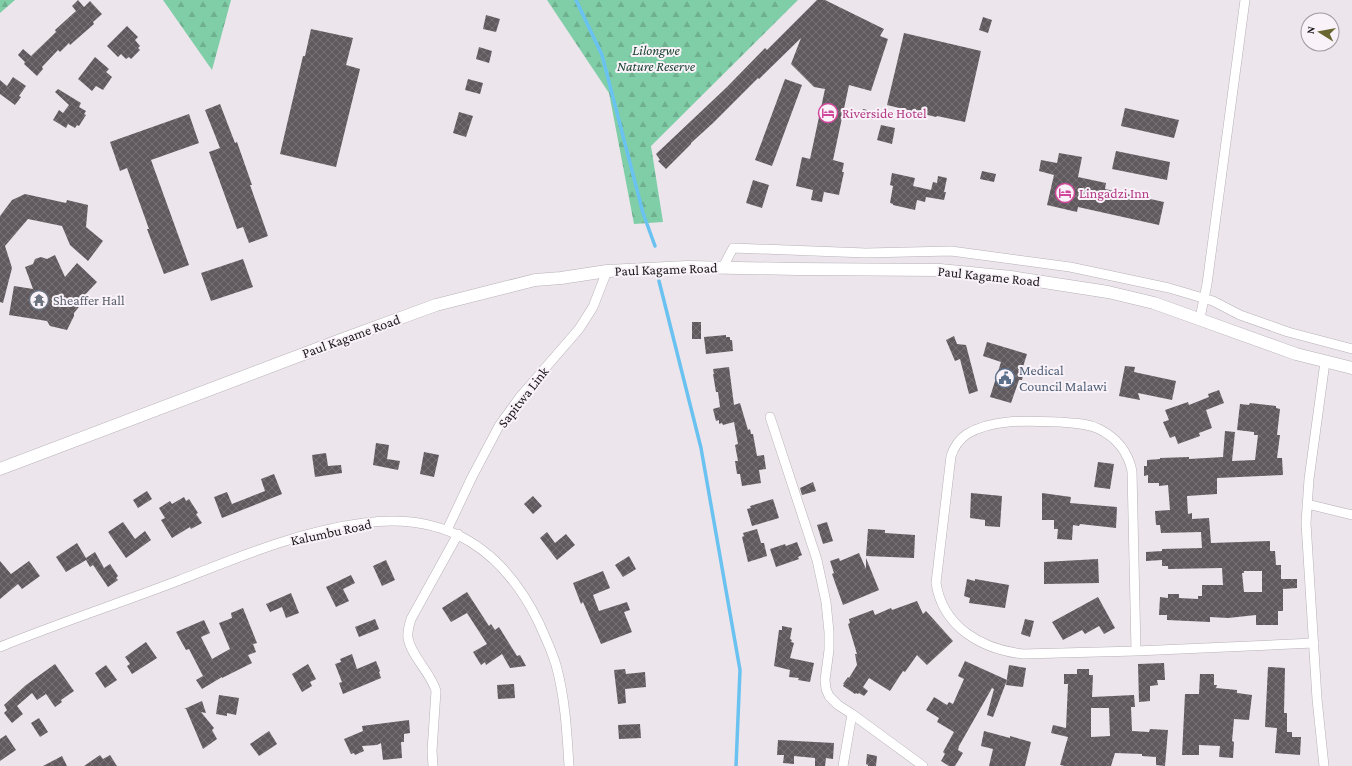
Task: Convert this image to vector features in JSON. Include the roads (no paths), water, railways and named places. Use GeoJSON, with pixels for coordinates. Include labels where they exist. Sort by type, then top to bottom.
{"type":"FeatureCollection","features":[{"type":"Feature","properties":{"kind":"street"},"geometry":{"type":"LineString","coordinates":[[1200,318],[1207,284],[1245,0]]}},
{"type":"Feature","properties":{"kind":"street"},"geometry":{"type":"LineString","coordinates":[[722,267],[733,248],[846,252],[951,251],[1070,267],[1169,288],[1214,301],[1240,315],[1254,320],[1314,340],[1352,350]]}},
{"type":"Feature","properties":{"kind":"street","name":"Paul Kagame Road"},"geometry":{"type":"LineString","coordinates":[[0,469],[436,305],[535,280],[561,278],[607,271],[654,268],[722,267],[940,270],[1003,276],[1108,292],[1154,303],[1200,318],[1296,354],[1352,368]]}},
{"type":"Feature","properties":{"kind":"street","name":"Sapitwa Link"},"geometry":{"type":"LineString","coordinates":[[447,530],[472,477],[499,426],[520,397],[586,320],[593,308],[607,271]]}},
{"type":"Feature","properties":{"kind":"street"},"geometry":{"type":"LineString","coordinates":[[1324,766],[1317,699],[1306,523],[1307,504],[1325,362]]}},
{"type":"Feature","properties":{"kind":"street"},"geometry":{"type":"LineString","coordinates":[[770,417],[817,560],[826,602],[829,650],[825,680],[826,689],[829,696],[838,705],[923,766]]}},
{"type":"Feature","properties":{"kind":"street"},"geometry":{"type":"LineString","coordinates":[[1136,651],[1132,471],[1130,459],[1125,451],[1110,436],[1100,429],[1090,425],[1034,421],[1003,423],[974,431],[960,440],[950,456],[936,582],[938,594],[950,618],[962,629],[982,642],[1010,652],[1023,654],[1136,651],[1314,643]]}},
{"type":"Feature","properties":{"kind":"street"},"geometry":{"type":"LineString","coordinates":[[1307,504],[1352,515]]}},
{"type":"Feature","properties":{"kind":"street","name":"Kalumbu Road"},"geometry":{"type":"LineString","coordinates":[[0,647],[44,629],[98,611],[245,555],[326,530],[381,521],[412,523],[447,530],[458,534],[486,553],[508,574],[522,592],[533,611],[548,643],[559,675],[569,766]]}},
{"type":"Feature","properties":{"kind":"street"},"geometry":{"type":"LineString","coordinates":[[433,766],[432,751],[436,691],[434,683],[412,648],[408,638],[408,629],[411,619],[458,534]]}},
{"type":"Feature","properties":{"kind":"street"},"geometry":{"type":"LineString","coordinates":[[843,766],[852,714]]}},
{"type":"Feature","properties":{"kind":"waterway"},"geometry":{"type":"LineString","coordinates":[[576,0],[602,55],[643,213],[655,246]]}},
{"type":"Feature","properties":{"kind":"waterway"},"geometry":{"type":"LineString","coordinates":[[659,281],[701,448],[740,670],[736,766]]}},
{"type":"Feature","properties":{"kind":"place","name":"Riverside Hotel"},"geometry":{"type":"Point","coordinates":[828,113]}},
{"type":"Feature","properties":{"kind":"place","name":"Lingadzi Inn"},"geometry":{"type":"Point","coordinates":[1065,193]}},
{"type":"Feature","properties":{"kind":"place","name":"Sheaffer Hall"},"geometry":{"type":"Point","coordinates":[39,300]}},
{"type":"Feature","properties":{"kind":"place","name":"Medical Council Malawi"},"geometry":{"type":"Point","coordinates":[1005,378]}},
{"type":"Feature","properties":{"kind":"park label","name":"Lilongwe Nature Reserve"},"geometry":{"type":"Point","coordinates":[656,58]}}]}
